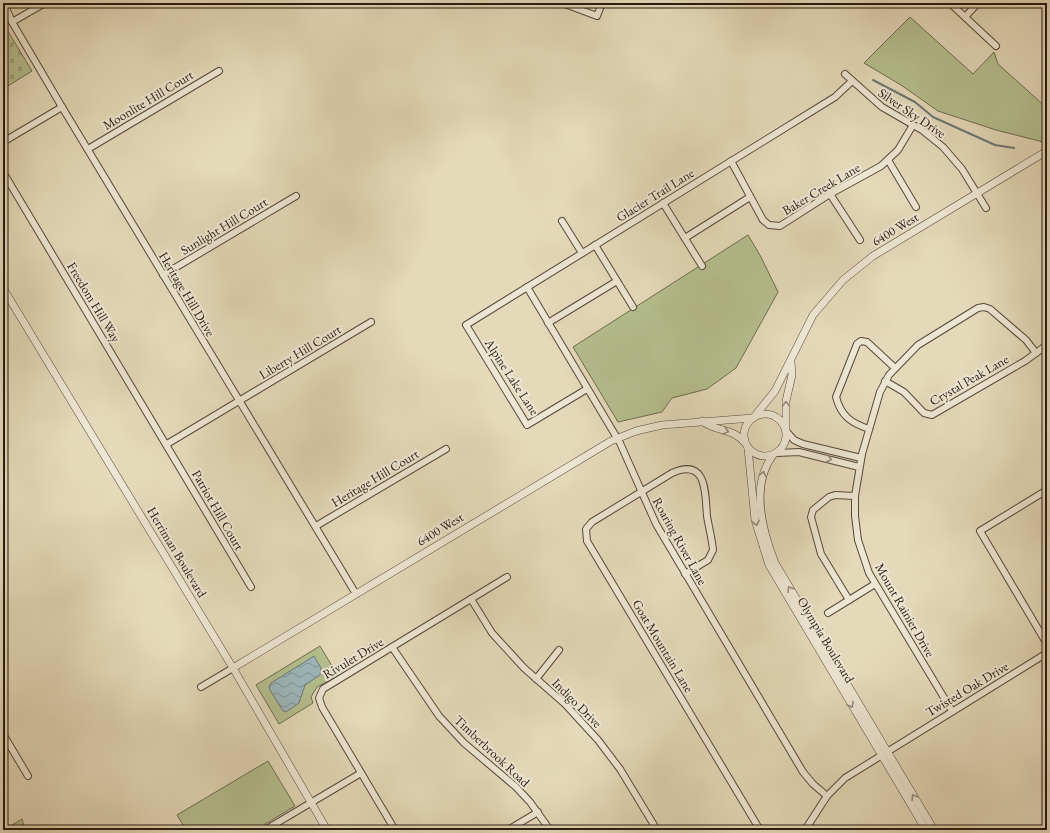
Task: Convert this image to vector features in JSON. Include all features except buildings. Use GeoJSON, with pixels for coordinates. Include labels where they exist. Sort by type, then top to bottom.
{"type":"FeatureCollection","features":[{"type":"Feature","properties":{"kind":"street","name":"Heritage Hill Drive"},"geometry":{"type":"LineString","coordinates":[[4,3],[12,22],[62,107],[356,594]]}},
{"type":"Feature","properties":{"kind":"street"},"geometry":{"type":"LineString","coordinates":[[12,22],[45,3]]}},
{"type":"Feature","properties":{"kind":"street"},"geometry":{"type":"LineString","coordinates":[[562,3],[596,16],[602,3]]}},
{"type":"Feature","properties":{"kind":"street"},"geometry":{"type":"LineString","coordinates":[[950,3],[996,46]]}},
{"type":"Feature","properties":{"kind":"street"},"geometry":{"type":"LineString","coordinates":[[965,16],[978,3]]}},
{"type":"Feature","properties":{"kind":"street","name":"Moonlite Hill Court"},"geometry":{"type":"LineString","coordinates":[[88,149],[219,71]]}},
{"type":"Feature","properties":{"kind":"street","name":"Silver Sky Drive"},"geometry":{"type":"LineString","coordinates":[[845,74],[882,107],[930,136],[948,152],[962,169],[986,208]]}},
{"type":"Feature","properties":{"kind":"street","name":"Glacier Trail Lane"},"geometry":{"type":"LineString","coordinates":[[466,324],[838,95],[852,81]]}},
{"type":"Feature","properties":{"kind":"street"},"geometry":{"type":"LineString","coordinates":[[3,142],[62,107]]}},
{"type":"Feature","properties":{"kind":"street","name":"Baker Creek Lane"},"geometry":{"type":"LineString","coordinates":[[730,161],[763,220],[769,225],[780,226],[830,194],[881,166],[898,150],[913,125]]}},
{"type":"Feature","properties":{"kind":"street","name":"6400 West"},"geometry":{"type":"LineString","coordinates":[[201,687],[597,448],[617,438],[636,431],[662,425],[754,418],[771,397],[783,372],[791,362],[801,337],[813,315],[843,280],[873,256],[1047,151]]}},
{"type":"Feature","properties":{"kind":"street"},"geometry":{"type":"LineString","coordinates":[[888,160],[916,207]]}},
{"type":"Feature","properties":{"kind":"street","name":"Freedom Hill Way"},"geometry":{"type":"LineString","coordinates":[[3,172],[167,444]]}},
{"type":"Feature","properties":{"kind":"street"},"geometry":{"type":"LineString","coordinates":[[830,194],[860,240]]}},
{"type":"Feature","properties":{"kind":"street","name":"Sunlight Hill Court"},"geometry":{"type":"LineString","coordinates":[[163,275],[296,196]]}},
{"type":"Feature","properties":{"kind":"street"},"geometry":{"type":"LineString","coordinates":[[685,238],[750,197]]}},
{"type":"Feature","properties":{"kind":"street"},"geometry":{"type":"LineString","coordinates":[[663,203],[702,266]]}},
{"type":"Feature","properties":{"kind":"street"},"geometry":{"type":"LineString","coordinates":[[562,221],[582,253]]}},
{"type":"Feature","properties":{"kind":"street"},"geometry":{"type":"LineString","coordinates":[[595,245],[632,307]]}},
{"type":"Feature","properties":{"kind":"street"},"geometry":{"type":"LineString","coordinates":[[548,323],[617,281]]}},
{"type":"Feature","properties":{"kind":"street","name":"Roaring River Lane"},"geometry":{"type":"LineString","coordinates":[[527,287],[617,438],[656,524],[685,574],[803,772],[813,784],[827,796]]}},
{"type":"Feature","properties":{"kind":"street","name":"Herriman Boulevard"},"geometry":{"type":"LineString","coordinates":[[3,288],[233,668],[327,830]]}},
{"type":"Feature","properties":{"kind":"street","name":"Mount Rainier Drive"},"geometry":{"type":"LineString","coordinates":[[952,711],[865,565],[858,540],[855,516],[855,496],[860,462],[880,392],[885,381],[894,368],[922,342],[982,307],[990,309],[1026,340],[1036,353]]}},
{"type":"Feature","properties":{"kind":"street","name":"Liberty Hill Court"},"geometry":{"type":"LineString","coordinates":[[167,444],[371,322]]}},
{"type":"Feature","properties":{"kind":"street","name":"Alpine Lake Lane"},"geometry":{"type":"LineString","coordinates":[[466,324],[527,426],[588,389]]}},
{"type":"Feature","properties":{"kind":"street"},"geometry":{"type":"LineString","coordinates":[[869,429],[851,422],[836,397],[856,346],[861,341],[867,342],[894,368]]}},
{"type":"Feature","properties":{"kind":"street","name":"Crystal Peak Lane"},"geometry":{"type":"LineString","coordinates":[[885,381],[904,392],[924,413],[932,415],[1047,345]]}},
{"type":"Feature","properties":{"kind":"street","name":"6400 West"},"geometry":{"type":"LineString","coordinates":[[786,431],[786,401],[792,375],[791,362]]}},
{"type":"Feature","properties":{"kind":"street"},"geometry":{"type":"LineString","coordinates":[[747,446],[744,432],[747,424],[754,418],[767,414],[775,416],[782,422],[786,431],[794,440],[860,462]]}},
{"type":"Feature","properties":{"kind":"street"},"geometry":{"type":"LineString","coordinates":[[702,421],[714,428],[733,433],[760,456],[799,452],[860,462]]}},
{"type":"Feature","properties":{"kind":"street"},"geometry":{"type":"LineString","coordinates":[[775,454],[785,444],[786,431]]}},
{"type":"Feature","properties":{"kind":"street","name":"Patriot Hill Court"},"geometry":{"type":"LineString","coordinates":[[167,444],[251,587]]}},
{"type":"Feature","properties":{"kind":"street","name":"Olympia Boulevard"},"geometry":{"type":"LineString","coordinates":[[747,446],[755,520],[769,565],[884,753],[934,830]]}},
{"type":"Feature","properties":{"kind":"street","name":"Heritage Hill Court"},"geometry":{"type":"LineString","coordinates":[[316,526],[446,449]]}},
{"type":"Feature","properties":{"kind":"street","name":"Olympia Boulevard"},"geometry":{"type":"LineString","coordinates":[[775,454],[763,472],[761,494],[763,524],[771,553],[781,574],[884,753],[926,830]]}},
{"type":"Feature","properties":{"kind":"street","name":"Goat Mountain Lane"},"geometry":{"type":"LineString","coordinates":[[685,574],[708,560],[713,552],[705,486],[702,479],[694,472],[678,470],[589,524],[586,530],[586,538],[760,830]]}},
{"type":"Feature","properties":{"kind":"street"},"geometry":{"type":"LineString","coordinates":[[1047,490],[980,531],[1047,644]]}},
{"type":"Feature","properties":{"kind":"street"},"geometry":{"type":"LineString","coordinates":[[849,600],[821,554],[811,517],[813,510],[829,497],[834,495],[855,496]]}},
{"type":"Feature","properties":{"kind":"street","name":"Rivulet Drive"},"geometry":{"type":"LineString","coordinates":[[395,830],[322,707],[319,698],[323,689],[507,577]]}},
{"type":"Feature","properties":{"kind":"street"},"geometry":{"type":"LineString","coordinates":[[828,613],[875,584]]}},
{"type":"Feature","properties":{"kind":"street","name":"Indigo Drive"},"geometry":{"type":"LineString","coordinates":[[471,599],[492,633],[536,679],[565,704],[598,740],[620,769],[657,830]]}},
{"type":"Feature","properties":{"kind":"street","name":"Timberbrook Road"},"geometry":{"type":"LineString","coordinates":[[392,647],[439,716],[464,743],[516,787],[538,812],[550,830]]}},
{"type":"Feature","properties":{"kind":"street"},"geometry":{"type":"LineString","coordinates":[[536,679],[560,650]]}},
{"type":"Feature","properties":{"kind":"street","name":"Twisted Oak Drive"},"geometry":{"type":"LineString","coordinates":[[805,830],[827,796],[845,778],[1047,653]]}},
{"type":"Feature","properties":{"kind":"street"},"geometry":{"type":"LineString","coordinates":[[3,734],[28,776]]}},
{"type":"Feature","properties":{"kind":"street"},"geometry":{"type":"LineString","coordinates":[[265,830],[361,773]]}},
{"type":"Feature","properties":{"kind":"street"},"geometry":{"type":"LineString","coordinates":[[508,830],[538,812]]}},
{"type":"Feature","properties":{"kind":"green space"},"geometry":{"type":"Polygon","coordinates":[[[910,17],[973,74],[994,52],[998,64],[1047,108],[1047,143],[996,130],[938,111],[901,85],[864,63],[910,17]]]}},
{"type":"Feature","properties":{"kind":"green space"},"geometry":{"type":"Polygon","coordinates":[[[3,23],[32,71],[3,89],[3,23]]]}},
{"type":"Feature","properties":{"kind":"green space"},"geometry":{"type":"Polygon","coordinates":[[[748,235],[761,257],[778,292],[736,368],[707,389],[672,398],[662,412],[618,422],[573,347],[748,235]]]}},
{"type":"Feature","properties":{"kind":"green space"},"geometry":{"type":"Polygon","coordinates":[[[320,646],[338,676],[317,687],[311,697],[313,703],[279,724],[256,685],[320,646]]]}},
{"type":"Feature","properties":{"kind":"green space"},"geometry":{"type":"Polygon","coordinates":[[[268,761],[295,806],[255,830],[186,830],[177,815],[268,761]]]}},
{"type":"Feature","properties":{"kind":"green space"},"geometry":{"type":"Polygon","coordinates":[[[22,819],[25,830],[4,830],[22,819]]]}},
{"type":"Feature","properties":{"kind":"water"},"geometry":{"type":"Polygon","coordinates":[[[314,656],[321,668],[320,675],[305,685],[299,703],[286,712],[283,711],[270,690],[269,687],[271,683],[314,656]]]}},
{"type":"Feature","properties":{"kind":"waterway"},"geometry":{"type":"LineString","coordinates":[[873,80],[915,102],[933,117],[995,145],[1014,148]]}}]}
